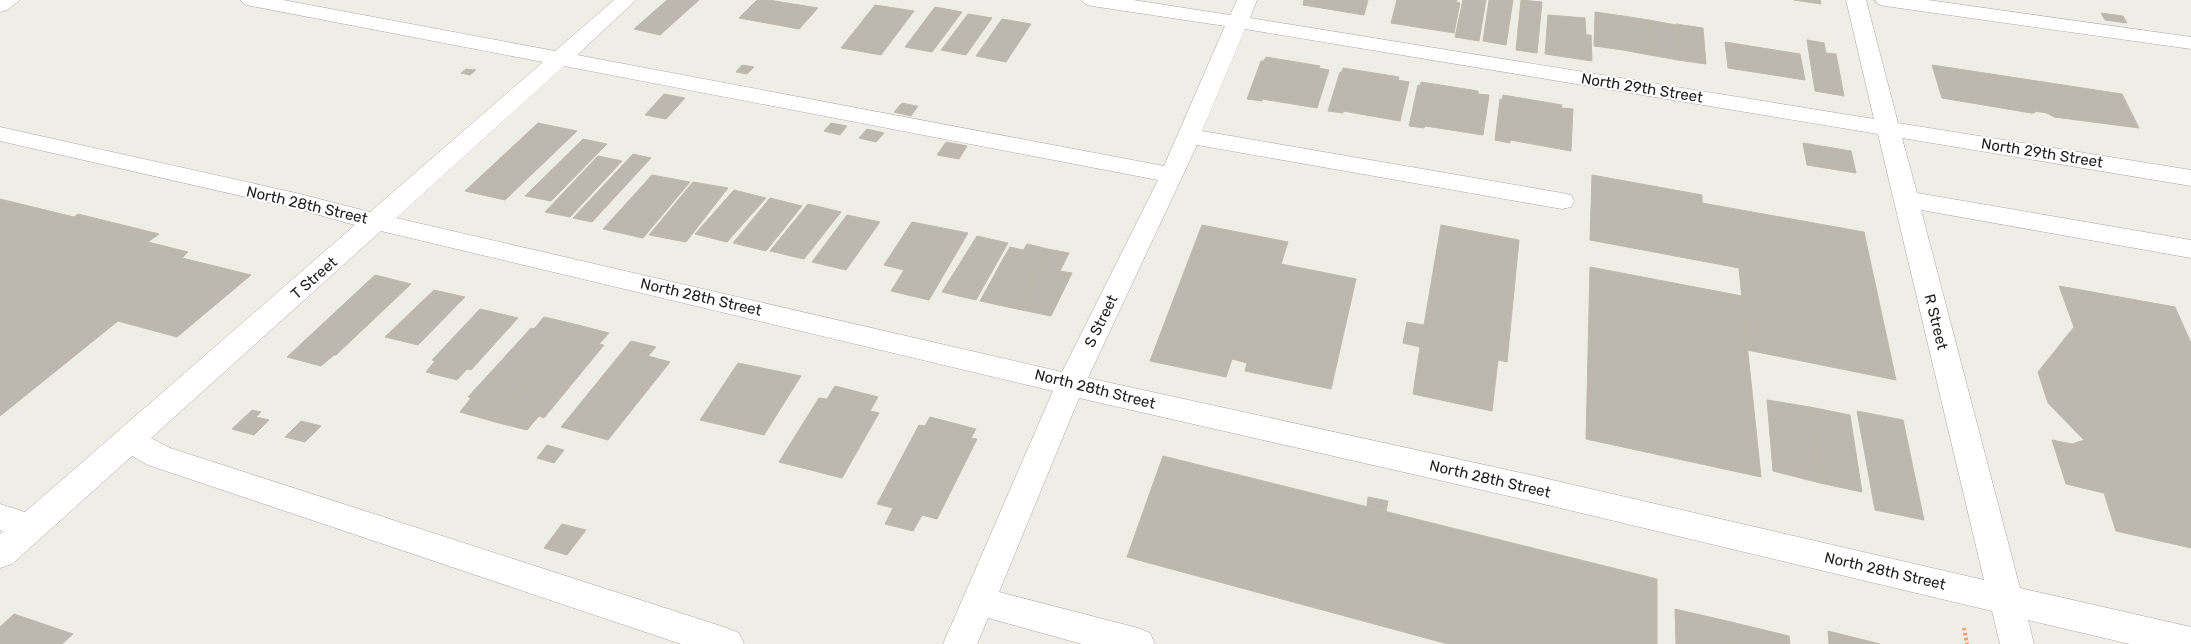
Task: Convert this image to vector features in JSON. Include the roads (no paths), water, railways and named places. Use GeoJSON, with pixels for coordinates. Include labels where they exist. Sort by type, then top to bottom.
{"type":"FeatureCollection","features":[{"type":"Feature","properties":{"kind":"street"},"geometry":{"type":"LineString","coordinates":[[0,6],[10,0]]}},
{"type":"Feature","properties":{"kind":"street"},"geometry":{"type":"LineString","coordinates":[[251,0],[1172,175]]}},
{"type":"Feature","properties":{"kind":"street","name":"T Street"},"geometry":{"type":"LineString","coordinates":[[0,554],[626,0]]}},
{"type":"Feature","properties":{"kind":"street","name":"North 29th Street"},"geometry":{"type":"LineString","coordinates":[[1092,0],[1242,11],[1888,128],[2191,178]]}},
{"type":"Feature","properties":{"kind":"street","name":"R Street"},"geometry":{"type":"LineString","coordinates":[[1856,0],[2017,644]]}},
{"type":"Feature","properties":{"kind":"street"},"geometry":{"type":"LineString","coordinates":[[1885,0],[2191,43]]}},
{"type":"Feature","properties":{"kind":"street","name":"S Street"},"geometry":{"type":"LineString","coordinates":[[960,644],[1071,384],[1172,175],[1242,11]]}},
{"type":"Feature","properties":{"kind":"street","name":"North 28th Street"},"geometry":{"type":"LineString","coordinates":[[0,134],[296,201],[377,222],[1071,384],[1554,494],[2191,643]]}},
{"type":"Feature","properties":{"kind":"street"},"geometry":{"type":"LineString","coordinates":[[1188,136],[1562,201]]}},
{"type":"Feature","properties":{"kind":"street"},"geometry":{"type":"LineString","coordinates":[[1906,199],[2191,249]]}},
{"type":"Feature","properties":{"kind":"street"},"geometry":{"type":"LineString","coordinates":[[130,440],[159,457],[727,644]]}},
{"type":"Feature","properties":{"kind":"street"},"geometry":{"type":"LineString","coordinates":[[0,517],[30,527]]}},
{"type":"Feature","properties":{"kind":"street"},"geometry":{"type":"LineString","coordinates":[[979,601],[1138,644]]}}]}
